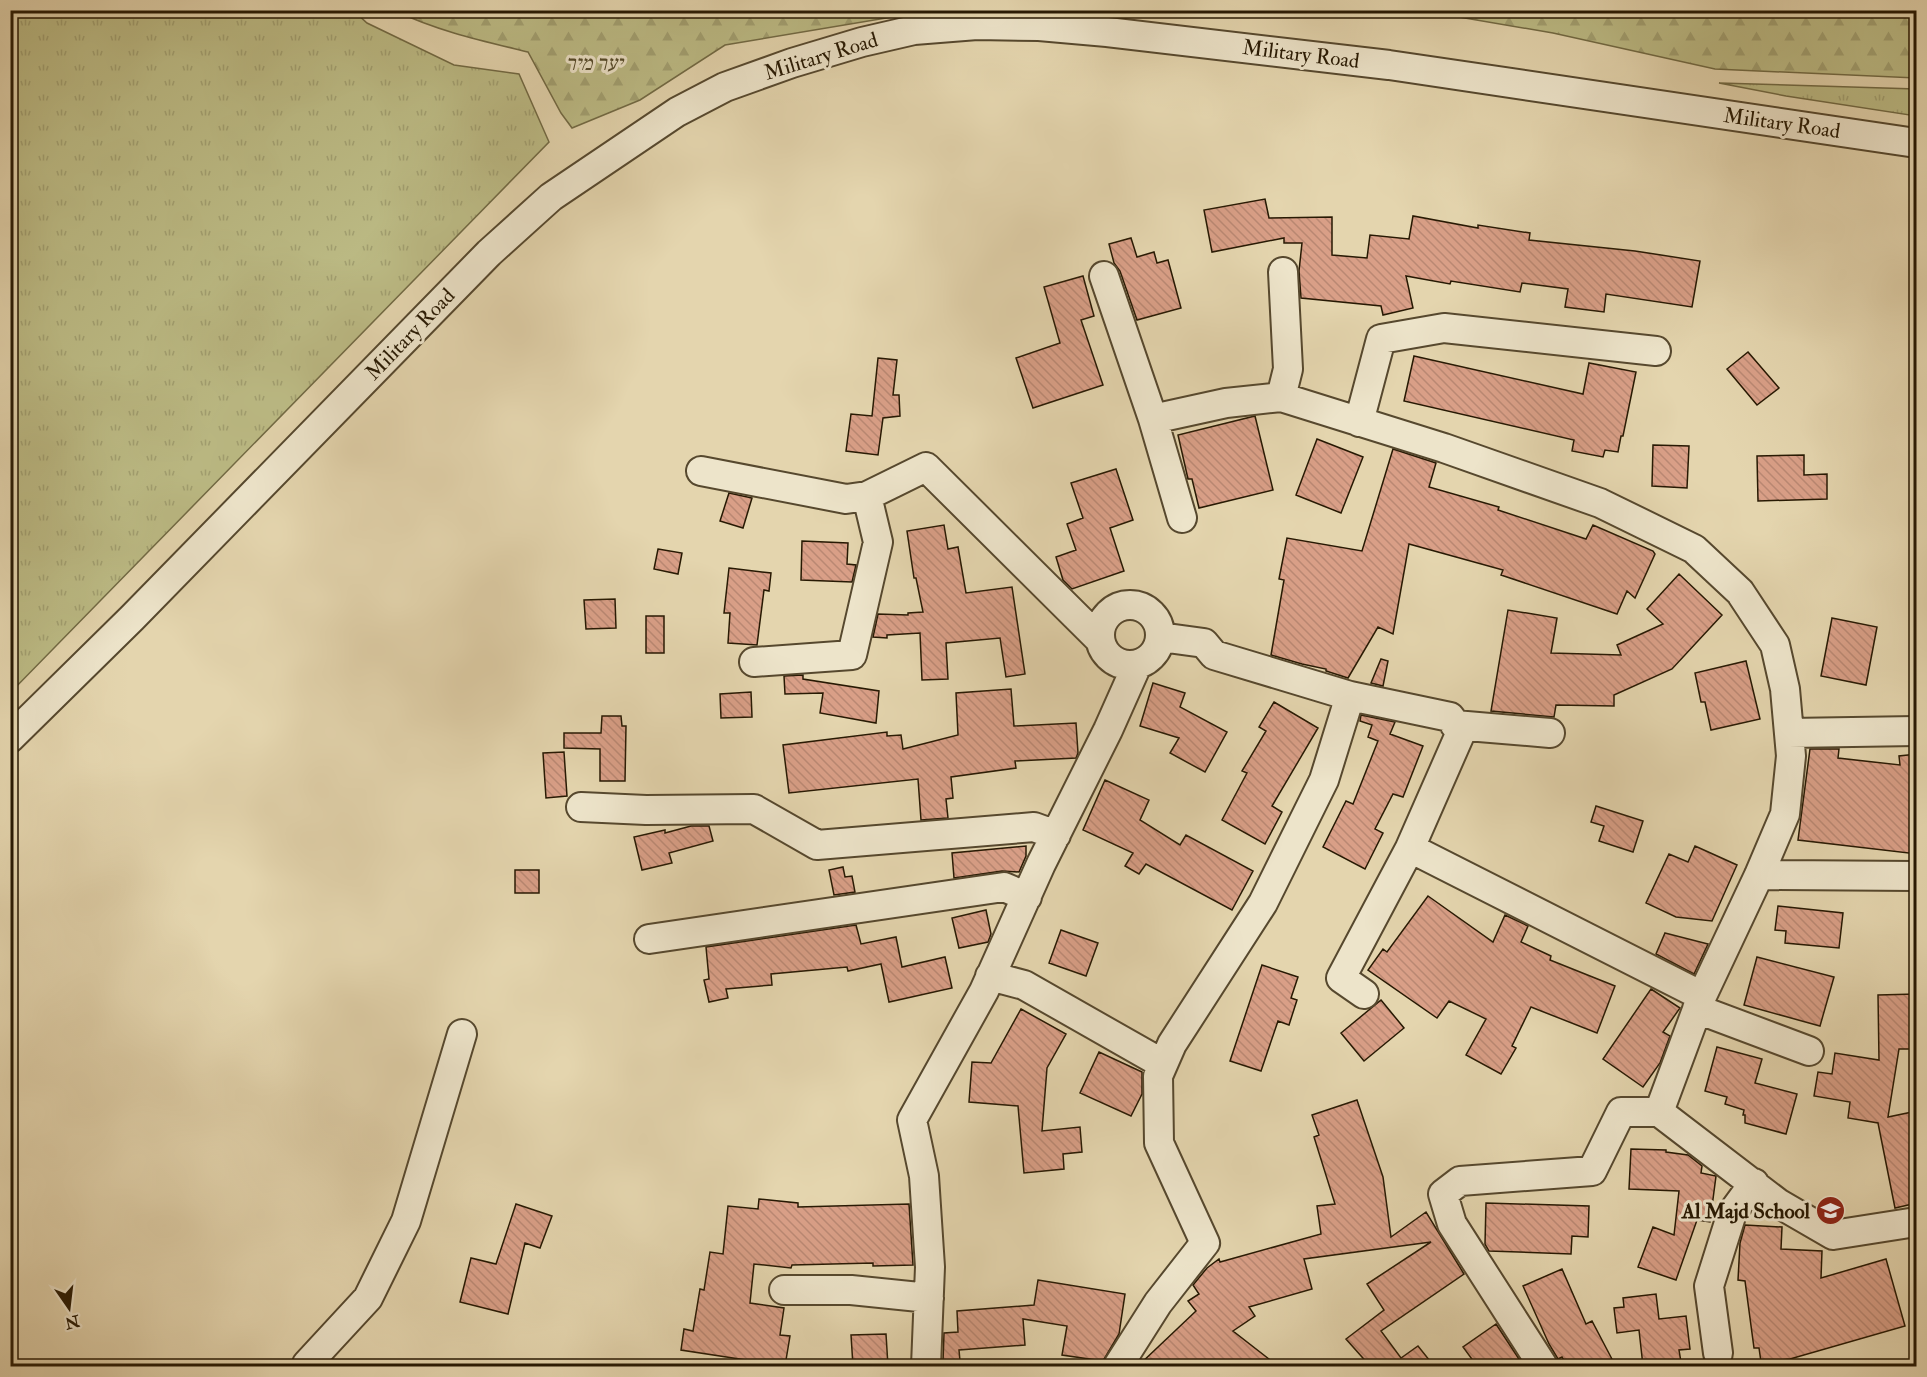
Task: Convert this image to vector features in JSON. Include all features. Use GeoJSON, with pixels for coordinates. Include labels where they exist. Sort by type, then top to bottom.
{"type":"FeatureCollection","features":[{"type":"Feature","properties":{"kind":"street","name":"Military Road"},"geometry":{"type":"LineString","coordinates":[[10,738],[132,618],[489,253],[551,197],[677,112],[725,87],[792,63],[862,42],[914,30],[977,25],[1039,26],[1389,65],[1917,143]]}},
{"type":"Feature","properties":{"kind":"street"},"geometry":{"type":"LineString","coordinates":[[1281,397],[1288,369],[1283,272]]}},
{"type":"Feature","properties":{"kind":"street"},"geometry":{"type":"LineString","coordinates":[[1104,276],[1153,419],[1182,518]]}},
{"type":"Feature","properties":{"kind":"street"},"geometry":{"type":"LineString","coordinates":[[1359,422],[1381,339],[1444,328],[1656,351]]}},
{"type":"Feature","properties":{"kind":"street"},"geometry":{"type":"LineString","coordinates":[[1153,419],[1226,403],[1281,397],[1444,448],[1600,503],[1694,549],[1740,592],[1775,645],[1785,689],[1791,756],[1785,814],[1700,1002],[1659,1112]]}},
{"type":"Feature","properties":{"kind":"street"},"geometry":{"type":"LineString","coordinates":[[700,471],[846,499],[867,496],[926,467],[1118,663],[1128,666],[1150,652],[1204,643],[1214,655],[1350,696],[1450,717],[1461,732],[1410,848],[1341,978],[1364,994]]}},
{"type":"Feature","properties":{"kind":"street"},"geometry":{"type":"LineString","coordinates":[[754,662],[852,655],[878,542],[867,496]]}},
{"type":"Feature","properties":{"kind":"street"},"geometry":{"type":"LineString","coordinates":[[926,1366],[930,1267],[924,1176],[912,1120],[990,976],[1056,835],[1150,652],[1159,627],[1149,612],[1139,607],[1129,605],[1110,612],[1103,620],[1100,630],[1112,681],[1108,730]]}},
{"type":"Feature","properties":{"kind":"street"},"geometry":{"type":"LineString","coordinates":[[1118,1366],[1158,1303],[1205,1243],[1159,1143],[1158,1076],[1172,1044],[1263,903],[1324,780],[1350,696]]}},
{"type":"Feature","properties":{"kind":"street"},"geometry":{"type":"LineString","coordinates":[[1455,724],[1550,733]]}},
{"type":"Feature","properties":{"kind":"street"},"geometry":{"type":"LineString","coordinates":[[1789,734],[1917,731]]}},
{"type":"Feature","properties":{"kind":"street"},"geometry":{"type":"LineString","coordinates":[[581,807],[646,810],[754,808],[817,845],[1034,827],[1056,835]]}},
{"type":"Feature","properties":{"kind":"street"},"geometry":{"type":"LineString","coordinates":[[1410,848],[1700,1002],[1809,1051]]}},
{"type":"Feature","properties":{"kind":"street"},"geometry":{"type":"LineString","coordinates":[[1759,875],[1917,876]]}},
{"type":"Feature","properties":{"kind":"street"},"geometry":{"type":"LineString","coordinates":[[649,939],[1004,887],[1027,897]]}},
{"type":"Feature","properties":{"kind":"street"},"geometry":{"type":"LineString","coordinates":[[990,976],[1024,985],[1163,1064]]}},
{"type":"Feature","properties":{"kind":"street"},"geometry":{"type":"LineString","coordinates":[[307,1366],[368,1298],[406,1221],[462,1034]]}},
{"type":"Feature","properties":{"kind":"street"},"geometry":{"type":"LineString","coordinates":[[1544,1366],[1452,1224],[1443,1194],[1460,1181],[1592,1171],[1621,1112],[1659,1112],[1778,1203],[1833,1236],[1917,1222]]}},
{"type":"Feature","properties":{"kind":"street"},"geometry":{"type":"LineString","coordinates":[[1718,1353],[1709,1286],[1732,1213],[1754,1184]]}},
{"type":"Feature","properties":{"kind":"street"},"geometry":{"type":"LineString","coordinates":[[784,1290],[851,1290],[929,1298]]}},
{"type":"Feature","properties":{"kind":"green space"},"geometry":{"type":"Polygon","coordinates":[[[11,10],[354,11],[367,23],[454,65],[519,74],[549,142],[11,692],[11,10]]]}},
{"type":"Feature","properties":{"kind":"green space","name":"יער מיר"},"geometry":{"type":"Polygon","coordinates":[[[396,11],[928,11],[725,45],[640,100],[572,128],[561,113],[528,52],[444,30],[396,11]]]}},
{"type":"Feature","properties":{"kind":"green space"},"geometry":{"type":"Polygon","coordinates":[[[1424,11],[1916,11],[1916,78],[1715,69],[1553,33],[1424,11]]]}},
{"type":"Feature","properties":{"kind":"green space"},"geometry":{"type":"Polygon","coordinates":[[[1719,83],[1916,89],[1916,116],[1786,96],[1719,83]]]}},
{"type":"Feature","properties":{"kind":"building"},"geometry":{"type":"Polygon","coordinates":[[[1265,199],[1269,218],[1332,217],[1332,255],[1367,258],[1370,235],[1409,239],[1413,216],[1478,228],[1478,225],[1530,233],[1529,240],[1635,251],[1700,261],[1692,307],[1606,294],[1604,312],[1565,307],[1568,289],[1522,283],[1520,292],[1451,281],[1450,284],[1406,276],[1413,308],[1383,315],[1381,306],[1301,298],[1299,271],[1302,243],[1284,243],[1284,238],[1212,252],[1204,210],[1265,199]]]}},
{"type":"Feature","properties":{"kind":"building"},"geometry":{"type":"Polygon","coordinates":[[[1131,238],[1137,257],[1154,252],[1157,263],[1168,260],[1181,308],[1137,320],[1120,271],[1114,263],[1109,244],[1131,238]]]}},
{"type":"Feature","properties":{"kind":"building"},"geometry":{"type":"Polygon","coordinates":[[[1083,276],[1094,316],[1081,320],[1103,385],[1033,408],[1016,358],[1060,343],[1044,287],[1083,276]]]}},
{"type":"Feature","properties":{"kind":"building"},"geometry":{"type":"Polygon","coordinates":[[[1748,352],[1779,388],[1757,405],[1727,369],[1748,352]]]}},
{"type":"Feature","properties":{"kind":"building"},"geometry":{"type":"Polygon","coordinates":[[[1414,356],[1583,394],[1589,363],[1636,372],[1618,452],[1605,450],[1603,457],[1572,451],[1574,440],[1404,401],[1414,356]]]}},
{"type":"Feature","properties":{"kind":"building"},"geometry":{"type":"Polygon","coordinates":[[[878,358],[897,360],[893,395],[899,395],[900,416],[883,418],[878,455],[846,451],[851,414],[872,416],[878,358]]]}},
{"type":"Feature","properties":{"kind":"building"},"geometry":{"type":"Polygon","coordinates":[[[1255,416],[1273,490],[1199,508],[1192,479],[1188,479],[1178,435],[1255,416]]]}},
{"type":"Feature","properties":{"kind":"building"},"geometry":{"type":"Polygon","coordinates":[[[1317,439],[1363,457],[1341,513],[1296,495],[1317,439]]]}},
{"type":"Feature","properties":{"kind":"building"},"geometry":{"type":"Polygon","coordinates":[[[1653,445],[1689,446],[1687,488],[1652,486],[1653,445]]]}},
{"type":"Feature","properties":{"kind":"building"},"geometry":{"type":"Polygon","coordinates":[[[1393,449],[1436,463],[1429,487],[1499,507],[1498,510],[1586,539],[1593,525],[1653,551],[1655,554],[1635,598],[1627,591],[1617,614],[1501,575],[1503,570],[1409,544],[1393,634],[1378,627],[1348,678],[1326,671],[1326,669],[1271,655],[1284,580],[1279,579],[1287,538],[1362,551],[1393,449]]]}},
{"type":"Feature","properties":{"kind":"building"},"geometry":{"type":"Polygon","coordinates":[[[1804,455],[1804,475],[1827,474],[1827,499],[1758,501],[1757,456],[1804,455]]]}},
{"type":"Feature","properties":{"kind":"building"},"geometry":{"type":"Polygon","coordinates":[[[1116,469],[1133,520],[1110,528],[1124,571],[1072,589],[1063,580],[1056,557],[1076,550],[1067,524],[1083,518],[1071,483],[1116,469]]]}},
{"type":"Feature","properties":{"kind":"building"},"geometry":{"type":"Polygon","coordinates":[[[729,493],[752,498],[743,528],[720,521],[729,493]]]}},
{"type":"Feature","properties":{"kind":"building"},"geometry":{"type":"Polygon","coordinates":[[[944,525],[948,549],[958,547],[966,593],[1012,587],[1025,674],[1006,677],[1000,638],[946,643],[948,679],[922,680],[920,633],[887,635],[887,638],[873,637],[878,614],[908,615],[908,613],[923,612],[916,578],[914,578],[907,531],[944,525]]]}},
{"type":"Feature","properties":{"kind":"building"},"geometry":{"type":"Polygon","coordinates":[[[802,541],[848,543],[847,564],[856,565],[852,582],[801,580],[802,541]]]}},
{"type":"Feature","properties":{"kind":"building"},"geometry":{"type":"Polygon","coordinates":[[[658,549],[682,553],[678,574],[654,569],[658,549]]]}},
{"type":"Feature","properties":{"kind":"building"},"geometry":{"type":"Polygon","coordinates":[[[729,568],[771,573],[769,591],[764,590],[757,645],[728,643],[730,613],[724,613],[729,568]]]}},
{"type":"Feature","properties":{"kind":"building"},"geometry":{"type":"Polygon","coordinates":[[[1679,574],[1722,615],[1672,669],[1614,695],[1614,706],[1556,705],[1554,717],[1491,711],[1508,610],[1557,618],[1551,653],[1621,655],[1617,645],[1663,624],[1647,609],[1679,574]]]}},
{"type":"Feature","properties":{"kind":"building"},"geometry":{"type":"Polygon","coordinates":[[[615,599],[616,628],[586,629],[584,600],[615,599]]]}},
{"type":"Feature","properties":{"kind":"building"},"geometry":{"type":"Polygon","coordinates":[[[646,616],[664,616],[664,653],[646,653],[646,616]]]}},
{"type":"Feature","properties":{"kind":"building"},"geometry":{"type":"Polygon","coordinates":[[[1832,618],[1877,627],[1866,685],[1821,676],[1832,618]]]}},
{"type":"Feature","properties":{"kind":"building"},"geometry":{"type":"Polygon","coordinates":[[[1381,659],[1388,661],[1383,686],[1371,683],[1381,659]]]}},
{"type":"Feature","properties":{"kind":"building"},"geometry":{"type":"Polygon","coordinates":[[[1746,661],[1760,719],[1711,730],[1705,702],[1701,702],[1695,673],[1746,661]]]}},
{"type":"Feature","properties":{"kind":"building"},"geometry":{"type":"Polygon","coordinates":[[[803,675],[803,679],[879,691],[876,723],[820,713],[823,693],[785,694],[784,676],[803,675]]]}},
{"type":"Feature","properties":{"kind":"building"},"geometry":{"type":"Polygon","coordinates":[[[1153,683],[1185,693],[1180,707],[1227,732],[1205,772],[1170,753],[1179,738],[1140,726],[1153,683]]]}},
{"type":"Feature","properties":{"kind":"building"},"geometry":{"type":"Polygon","coordinates":[[[1011,689],[1014,726],[1076,723],[1078,753],[1076,758],[1015,761],[1016,768],[951,777],[953,798],[946,799],[948,818],[921,820],[918,779],[789,793],[783,745],[887,732],[887,736],[901,735],[903,749],[958,735],[956,693],[1011,689]]]}},
{"type":"Feature","properties":{"kind":"building"},"geometry":{"type":"Polygon","coordinates":[[[751,692],[752,717],[721,718],[720,694],[751,692]]]}},
{"type":"Feature","properties":{"kind":"building"},"geometry":{"type":"Polygon","coordinates":[[[1274,702],[1318,728],[1272,806],[1282,812],[1265,844],[1222,820],[1247,773],[1242,771],[1266,731],[1259,727],[1274,702]]]}},
{"type":"Feature","properties":{"kind":"building"},"geometry":{"type":"Polygon","coordinates":[[[1361,715],[1395,722],[1390,734],[1423,746],[1403,797],[1393,794],[1375,829],[1383,833],[1365,869],[1323,847],[1346,801],[1353,804],[1378,741],[1368,737],[1372,725],[1360,721],[1361,715]]]}},
{"type":"Feature","properties":{"kind":"building"},"geometry":{"type":"Polygon","coordinates":[[[602,716],[621,716],[622,726],[626,726],[625,781],[600,781],[600,749],[564,748],[564,733],[601,733],[602,716]]]}},
{"type":"Feature","properties":{"kind":"building"},"geometry":{"type":"Polygon","coordinates":[[[1810,749],[1839,749],[1838,758],[1900,765],[1899,756],[1917,754],[1917,854],[1798,840],[1810,749]]]}},
{"type":"Feature","properties":{"kind":"building"},"geometry":{"type":"Polygon","coordinates":[[[564,752],[567,796],[546,798],[543,753],[564,752]]]}},
{"type":"Feature","properties":{"kind":"building"},"geometry":{"type":"Polygon","coordinates":[[[1105,780],[1149,800],[1140,820],[1180,845],[1186,835],[1253,871],[1232,910],[1146,864],[1139,874],[1125,866],[1133,853],[1083,830],[1105,780]]]}},
{"type":"Feature","properties":{"kind":"building"},"geometry":{"type":"Polygon","coordinates":[[[1596,806],[1643,821],[1633,852],[1599,841],[1604,826],[1591,822],[1596,806]]]}},
{"type":"Feature","properties":{"kind":"building"},"geometry":{"type":"Polygon","coordinates":[[[691,826],[709,826],[713,841],[669,853],[672,863],[642,870],[634,837],[665,830],[665,833],[691,826]]]}},
{"type":"Feature","properties":{"kind":"building"},"geometry":{"type":"Polygon","coordinates":[[[1026,846],[1026,856],[1019,872],[1002,871],[954,878],[952,853],[1026,846]]]}},
{"type":"Feature","properties":{"kind":"building"},"geometry":{"type":"Polygon","coordinates":[[[1695,846],[1737,865],[1712,921],[1676,917],[1646,903],[1669,854],[1688,862],[1695,846]]]}},
{"type":"Feature","properties":{"kind":"building"},"geometry":{"type":"Polygon","coordinates":[[[843,867],[845,877],[852,876],[855,892],[834,895],[829,870],[843,867]]]}},
{"type":"Feature","properties":{"kind":"building"},"geometry":{"type":"Polygon","coordinates":[[[515,870],[539,870],[539,893],[515,893],[515,870]]]}},
{"type":"Feature","properties":{"kind":"building"},"geometry":{"type":"Polygon","coordinates":[[[1428,896],[1493,942],[1505,915],[1528,926],[1521,942],[1551,956],[1550,960],[1615,986],[1597,1033],[1531,1007],[1512,1046],[1516,1048],[1501,1074],[1466,1055],[1486,1019],[1449,1001],[1437,1018],[1368,970],[1383,949],[1387,952],[1428,896]]]}},
{"type":"Feature","properties":{"kind":"building"},"geometry":{"type":"Polygon","coordinates":[[[1778,906],[1843,913],[1839,948],[1785,943],[1786,931],[1775,930],[1778,906]]]}},
{"type":"Feature","properties":{"kind":"building"},"geometry":{"type":"Polygon","coordinates":[[[986,910],[991,934],[988,942],[959,948],[952,918],[986,910]]]}},
{"type":"Feature","properties":{"kind":"building"},"geometry":{"type":"Polygon","coordinates":[[[856,925],[861,944],[896,937],[902,967],[945,957],[952,988],[889,1002],[881,964],[848,971],[847,967],[771,974],[772,985],[726,989],[728,998],[709,1002],[704,980],[709,979],[706,947],[856,925]]]}},
{"type":"Feature","properties":{"kind":"building"},"geometry":{"type":"Polygon","coordinates":[[[1061,930],[1098,943],[1086,976],[1049,963],[1061,930]]]}},
{"type":"Feature","properties":{"kind":"building"},"geometry":{"type":"Polygon","coordinates":[[[1665,933],[1708,944],[1694,974],[1656,954],[1665,933]]]}},
{"type":"Feature","properties":{"kind":"building"},"geometry":{"type":"Polygon","coordinates":[[[1757,957],[1834,977],[1820,1026],[1744,1005],[1757,957]]]}},
{"type":"Feature","properties":{"kind":"building"},"geometry":{"type":"Polygon","coordinates":[[[1262,965],[1298,977],[1291,998],[1297,1000],[1289,1025],[1278,1021],[1261,1071],[1230,1061],[1262,965]]]}},
{"type":"Feature","properties":{"kind":"building"},"geometry":{"type":"Polygon","coordinates":[[[1651,989],[1680,1008],[1663,1032],[1670,1036],[1660,1063],[1643,1087],[1603,1059],[1651,989]]]}},
{"type":"Feature","properties":{"kind":"building"},"geometry":{"type":"Polygon","coordinates":[[[1916,994],[1917,1049],[1899,1049],[1888,1117],[1917,1111],[1917,1203],[1895,1208],[1878,1123],[1848,1118],[1850,1102],[1814,1096],[1818,1072],[1832,1074],[1835,1053],[1879,1060],[1878,995],[1916,994]]]}},
{"type":"Feature","properties":{"kind":"building"},"geometry":{"type":"Polygon","coordinates":[[[1381,1000],[1404,1028],[1364,1061],[1341,1033],[1381,1000]]]}},
{"type":"Feature","properties":{"kind":"building"},"geometry":{"type":"Polygon","coordinates":[[[1021,1009],[1066,1034],[1047,1068],[1042,1131],[1080,1127],[1082,1152],[1063,1154],[1064,1169],[1024,1173],[1018,1106],[969,1102],[972,1062],[991,1063],[1021,1009]]]}},
{"type":"Feature","properties":{"kind":"building"},"geometry":{"type":"Polygon","coordinates":[[[1717,1047],[1762,1059],[1755,1083],[1797,1094],[1786,1134],[1745,1123],[1744,1110],[1725,1104],[1727,1097],[1705,1091],[1717,1047]]]}},
{"type":"Feature","properties":{"kind":"building"},"geometry":{"type":"Polygon","coordinates":[[[1099,1052],[1142,1072],[1142,1094],[1131,1116],[1080,1093],[1099,1052]]]}},
{"type":"Feature","properties":{"kind":"building"},"geometry":{"type":"Polygon","coordinates":[[[1357,1100],[1383,1177],[1391,1237],[1426,1212],[1464,1274],[1381,1331],[1401,1358],[1418,1346],[1434,1366],[1370,1366],[1346,1339],[1384,1310],[1367,1284],[1431,1242],[1304,1259],[1312,1289],[1249,1307],[1255,1316],[1233,1331],[1278,1366],[1138,1366],[1196,1311],[1188,1301],[1199,1294],[1193,1285],[1207,1268],[1219,1259],[1220,1262],[1321,1234],[1317,1206],[1335,1204],[1314,1137],[1319,1135],[1312,1115],[1357,1100]]]}},
{"type":"Feature","properties":{"kind":"building"},"geometry":{"type":"Polygon","coordinates":[[[1631,1149],[1666,1150],[1666,1152],[1688,1155],[1702,1166],[1701,1173],[1716,1176],[1710,1222],[1697,1220],[1676,1280],[1638,1267],[1653,1227],[1674,1235],[1679,1191],[1629,1189],[1631,1149]]]}},
{"type":"Feature","properties":{"kind":"building"},"geometry":{"type":"Polygon","coordinates":[[[759,1199],[798,1203],[798,1207],[909,1204],[913,1265],[873,1266],[873,1263],[792,1265],[791,1268],[754,1264],[750,1303],[784,1308],[780,1335],[790,1336],[785,1366],[681,1350],[684,1329],[693,1331],[700,1289],[704,1290],[710,1252],[723,1254],[728,1206],[758,1209],[759,1199]]]}},
{"type":"Feature","properties":{"kind":"building"},"geometry":{"type":"Polygon","coordinates":[[[1486,1203],[1589,1206],[1588,1237],[1572,1236],[1571,1254],[1489,1251],[1485,1244],[1486,1203]]]}},
{"type":"Feature","properties":{"kind":"building"},"geometry":{"type":"Polygon","coordinates":[[[516,1204],[552,1216],[540,1248],[525,1243],[508,1314],[460,1302],[471,1258],[496,1264],[516,1204]]]}},
{"type":"Feature","properties":{"kind":"building"},"geometry":{"type":"Polygon","coordinates":[[[1745,1225],[1782,1227],[1781,1249],[1822,1251],[1821,1278],[1886,1259],[1905,1326],[1790,1359],[1761,1362],[1759,1348],[1754,1348],[1745,1281],[1738,1280],[1740,1243],[1745,1225]]]}},
{"type":"Feature","properties":{"kind":"building"},"geometry":{"type":"Polygon","coordinates":[[[1562,1269],[1586,1324],[1592,1321],[1613,1361],[1601,1366],[1567,1366],[1562,1357],[1558,1359],[1549,1344],[1523,1286],[1562,1269]]]}},
{"type":"Feature","properties":{"kind":"building"},"geometry":{"type":"Polygon","coordinates":[[[1038,1280],[1125,1294],[1119,1334],[1103,1361],[1062,1355],[1067,1326],[1023,1319],[1025,1345],[959,1350],[960,1361],[943,1362],[944,1333],[958,1332],[957,1311],[1034,1305],[1038,1280]]]}},
{"type":"Feature","properties":{"kind":"building"},"geometry":{"type":"Polygon","coordinates":[[[1656,1294],[1659,1319],[1686,1316],[1690,1349],[1679,1350],[1681,1362],[1643,1366],[1639,1330],[1617,1333],[1614,1308],[1624,1307],[1623,1298],[1656,1294]]]}},
{"type":"Feature","properties":{"kind":"building"},"geometry":{"type":"Polygon","coordinates":[[[1496,1324],[1519,1359],[1508,1366],[1477,1366],[1463,1347],[1496,1324]]]}},
{"type":"Feature","properties":{"kind":"building"},"geometry":{"type":"Polygon","coordinates":[[[886,1334],[888,1366],[853,1366],[851,1335],[886,1334]]]}},
{"type":"Feature","properties":{"kind":"place","name":"Al Majd School"},"geometry":{"type":"Point","coordinates":[1831,1211]}}]}
